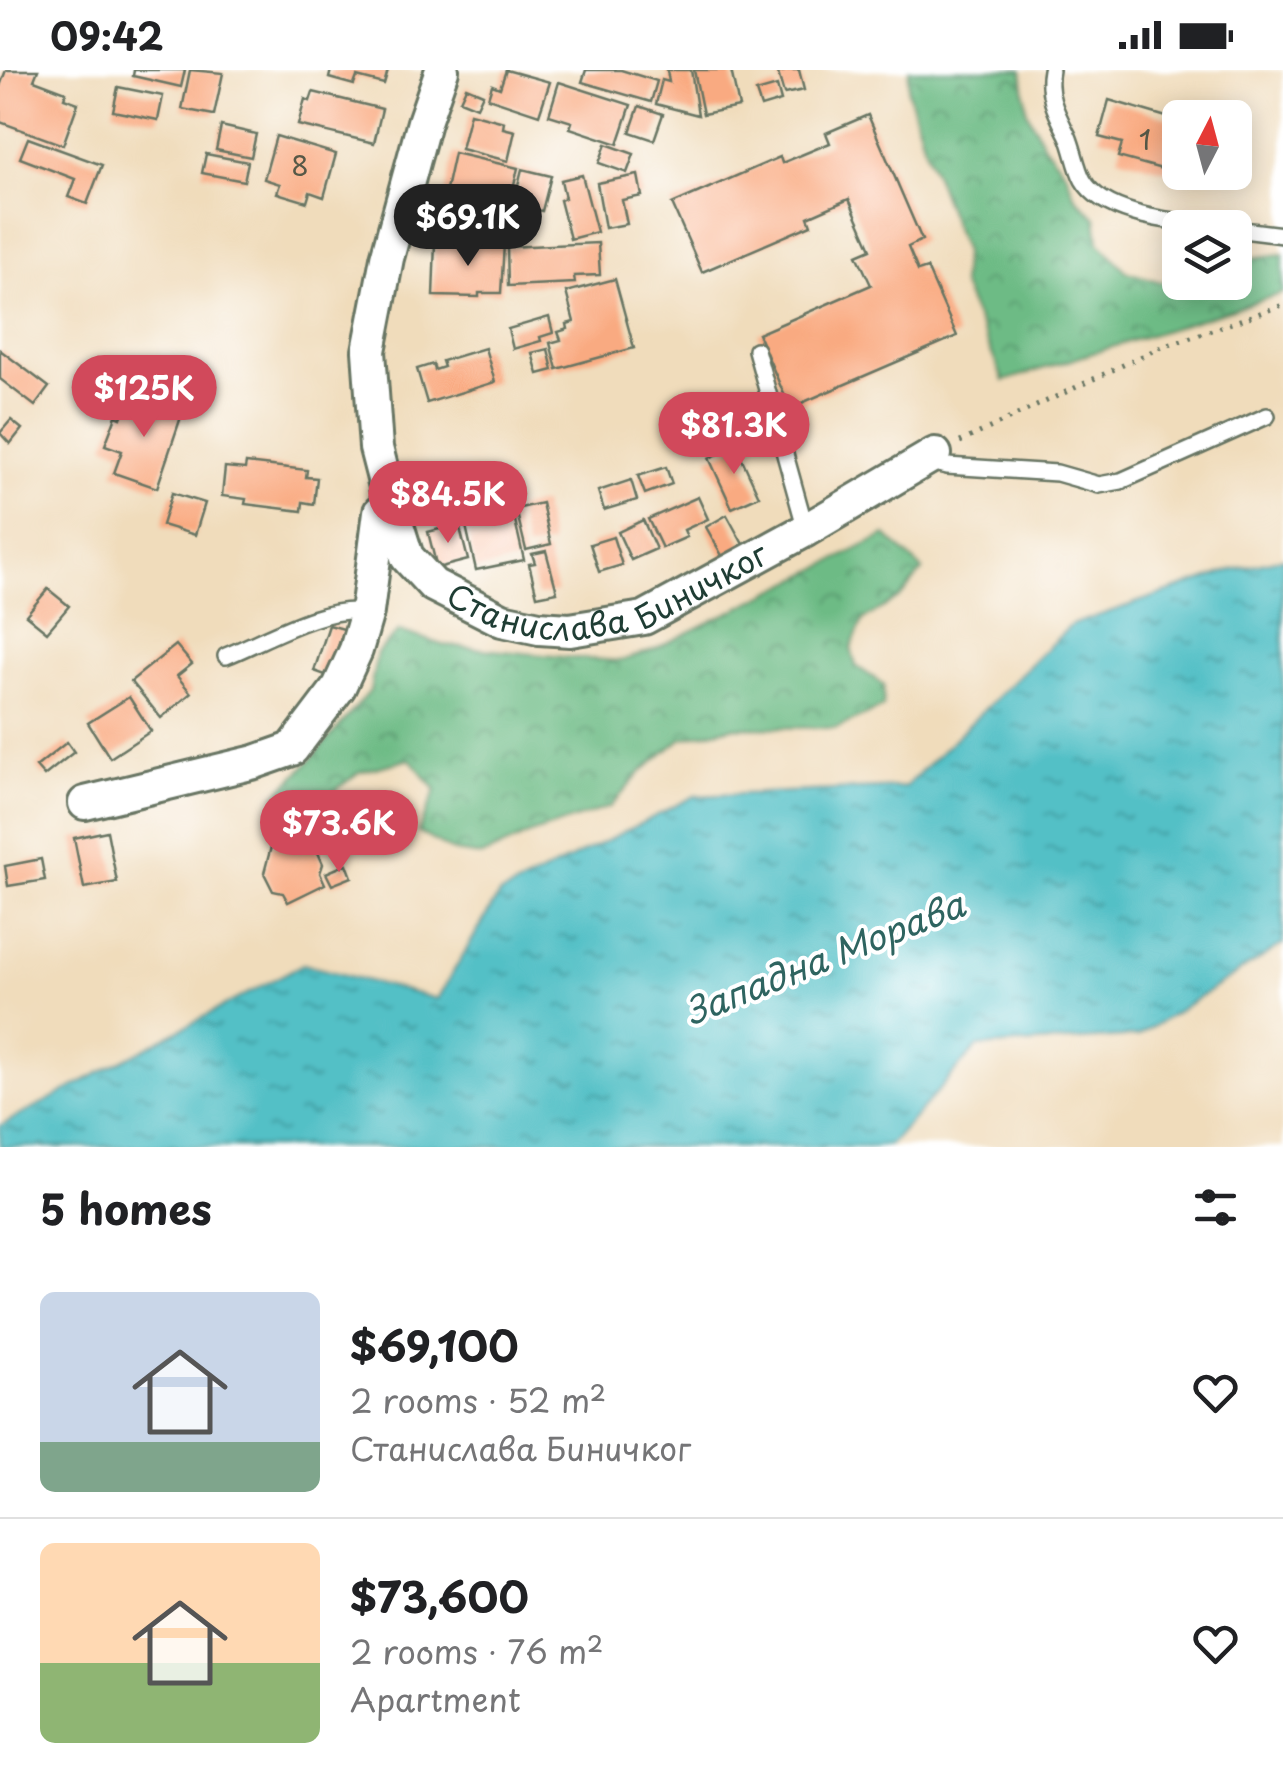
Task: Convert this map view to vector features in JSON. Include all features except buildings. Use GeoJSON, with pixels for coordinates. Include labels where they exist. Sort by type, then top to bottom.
{"type":"FeatureCollection","features":[{"type":"Feature","properties":{"kind":"street","name":"Станислава Биничког"},"geometry":{"type":"LineString","coordinates":[[442,70],[387,258],[370,351],[376,448],[391,506],[407,557],[434,585],[502,620],[539,628],[570,630],[644,618],[931,456]]}},
{"type":"Feature","properties":{"kind":"street"},"geometry":{"type":"LineString","coordinates":[[85,803],[255,762],[292,749],[339,687],[356,650],[367,612],[380,512],[391,506]]}},
{"type":"Feature","properties":{"kind":"lane"},"geometry":{"type":"LineString","coordinates":[[1051,70],[1054,112],[1070,140],[1084,182],[1110,204],[1162,219]]}},
{"type":"Feature","properties":{"kind":"lane"},"geometry":{"type":"LineString","coordinates":[[1252,231],[1283,235]]}},
{"type":"Feature","properties":{"kind":"lane"},"geometry":{"type":"LineString","coordinates":[[756,350],[806,530]]}},
{"type":"Feature","properties":{"kind":"lane"},"geometry":{"type":"LineString","coordinates":[[931,456],[930,464],[1056,473],[1099,486],[1121,481],[1266,416]]}},
{"type":"Feature","properties":{"kind":"lane"},"geometry":{"type":"LineString","coordinates":[[226,656],[327,614],[348,608],[367,612]]}},
{"type":"Feature","properties":{"kind":"path"},"geometry":{"type":"LineString","coordinates":[[931,456],[1157,349],[1283,305]]}},
{"type":"Feature","properties":{"kind":"green space"},"geometry":{"type":"Polygon","coordinates":[[[909,70],[1022,70],[1027,112],[1044,145],[1066,173],[1075,197],[1096,218],[1099,242],[1127,272],[1162,282],[1162,300],[1252,300],[1252,258],[1283,254],[1283,293],[1004,381],[961,284],[964,252],[908,91],[909,70]]]}},
{"type":"Feature","properties":{"kind":"green space"},"geometry":{"type":"Polygon","coordinates":[[[886,535],[923,570],[900,597],[863,620],[851,648],[856,666],[884,685],[883,707],[837,728],[732,727],[681,739],[642,771],[610,807],[530,834],[482,856],[454,852],[418,832],[436,790],[410,759],[359,772],[327,797],[296,808],[275,796],[370,691],[377,653],[399,631],[443,645],[621,661],[655,649],[886,535]]]}},
{"type":"Feature","properties":{"kind":"water","name":"Западна Морава"},"geometry":{"type":"Polygon","coordinates":[[[1283,558],[1283,944],[1138,1036],[977,1047],[890,1145],[873,1147],[0,1147],[0,1126],[303,964],[437,999],[499,895],[695,796],[905,787],[1071,625],[1232,570],[1283,558]]]}}]}
